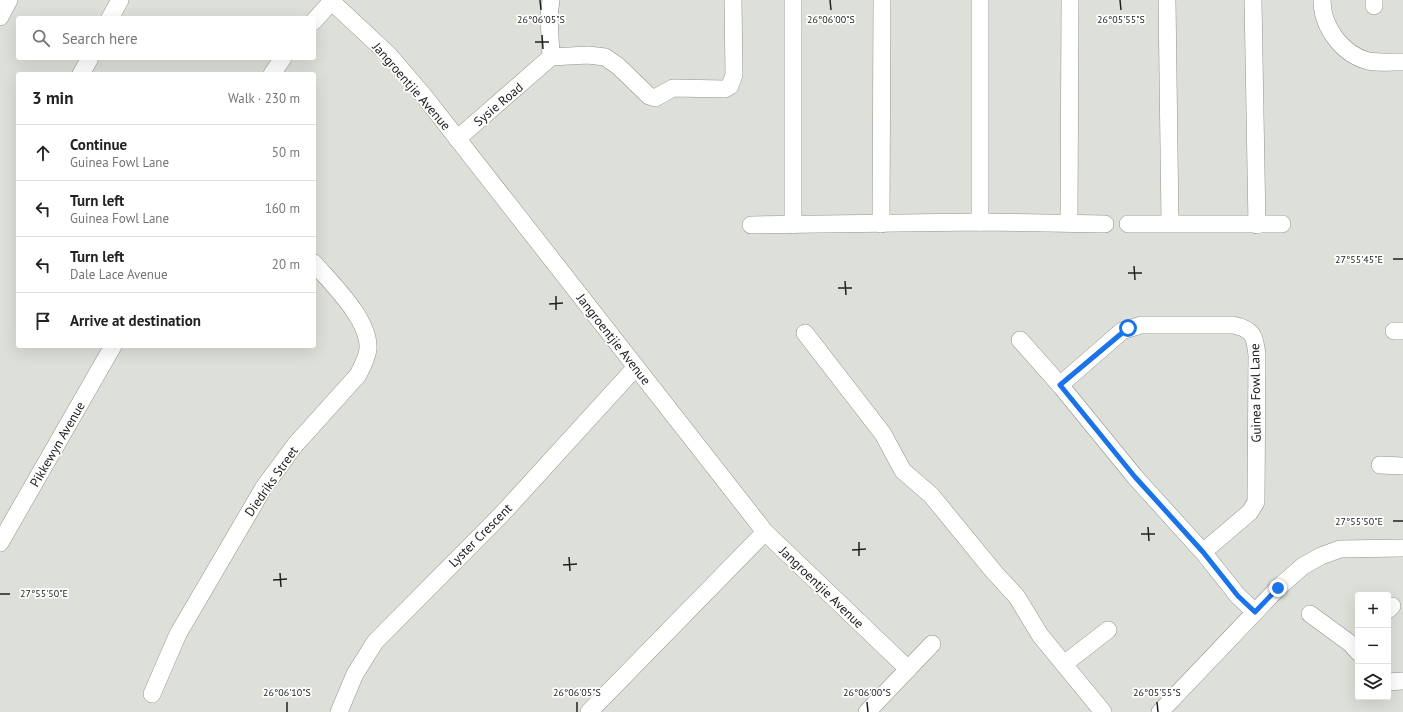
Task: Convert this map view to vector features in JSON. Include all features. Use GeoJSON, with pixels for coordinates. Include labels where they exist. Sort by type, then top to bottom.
{"type":"FeatureCollection","features":[{"type":"Feature","properties":{"kind":"street"},"geometry":{"type":"LineString","coordinates":[[0,17],[9,0]]}},
{"type":"Feature","properties":{"kind":"street"},"geometry":{"type":"LineString","coordinates":[[111,16],[120,0]]}},
{"type":"Feature","properties":{"kind":"street"},"geometry":{"type":"LineString","coordinates":[[551,0],[549,16],[551,57],[588,55],[605,57],[618,66],[649,96],[655,98],[673,88],[725,89],[730,86],[734,75],[733,0]]}},
{"type":"Feature","properties":{"kind":"street"},"geometry":{"type":"LineString","coordinates":[[792,224],[793,0]]}},
{"type":"Feature","properties":{"kind":"street"},"geometry":{"type":"LineString","coordinates":[[881,224],[882,0]]}},
{"type":"Feature","properties":{"kind":"street"},"geometry":{"type":"LineString","coordinates":[[980,0],[980,222]]}},
{"type":"Feature","properties":{"kind":"street"},"geometry":{"type":"LineString","coordinates":[[1069,223],[1070,0]]}},
{"type":"Feature","properties":{"kind":"street"},"geometry":{"type":"LineString","coordinates":[[1167,0],[1170,223]]}},
{"type":"Feature","properties":{"kind":"street"},"geometry":{"type":"LineString","coordinates":[[1253,0],[1258,225]]}},
{"type":"Feature","properties":{"kind":"street"},"geometry":{"type":"LineString","coordinates":[[1322,0],[1324,15],[1330,30],[1335,38],[1352,54],[1369,61],[1403,62]]}},
{"type":"Feature","properties":{"kind":"street"},"geometry":{"type":"LineString","coordinates":[[316,18],[330,1]]}},
{"type":"Feature","properties":{"kind":"street","name":"Jangroentjie Avenue"},"geometry":{"type":"LineString","coordinates":[[330,1],[389,55],[424,96],[765,532],[908,669]]}},
{"type":"Feature","properties":{"kind":"street","name":"Sysie Road"},"geometry":{"type":"LineString","coordinates":[[457,139],[551,57]]}},
{"type":"Feature","properties":{"kind":"street"},"geometry":{"type":"LineString","coordinates":[[82,72],[89,60]]}},
{"type":"Feature","properties":{"kind":"street"},"geometry":{"type":"LineString","coordinates":[[273,72],[282,60]]}},
{"type":"Feature","properties":{"kind":"street"},"geometry":{"type":"LineString","coordinates":[[751,225],[980,222],[1105,224]]}},
{"type":"Feature","properties":{"kind":"street"},"geometry":{"type":"LineString","coordinates":[[1128,224],[1282,224]]}},
{"type":"Feature","properties":{"kind":"street","name":"Diedriks Street"},"geometry":{"type":"LineString","coordinates":[[152,694],[178,634],[264,487],[277,468],[358,375],[364,364],[368,350],[365,330],[358,317],[316,265]]}},
{"type":"Feature","properties":{"kind":"street","name":"Guinea Fowl Lane"},"geometry":{"type":"LineString","coordinates":[[1060,385],[1122,331],[1134,326],[1233,325],[1246,329],[1251,333],[1254,337],[1257,355],[1256,502],[1250,512],[1203,552]]}},
{"type":"Feature","properties":{"kind":"street"},"geometry":{"type":"LineString","coordinates":[[805,333],[883,434],[903,471],[931,495],[994,572],[1017,597],[1040,635],[1103,712]]}},
{"type":"Feature","properties":{"kind":"street"},"geometry":{"type":"LineString","coordinates":[[1020,340],[1060,385],[1135,477],[1203,552],[1238,596],[1255,612]]}},
{"type":"Feature","properties":{"kind":"street","name":"Pikkewyn Avenue"},"geometry":{"type":"LineString","coordinates":[[0,543],[112,348]]}},
{"type":"Feature","properties":{"kind":"street","name":"Lyster Crescent"},"geometry":{"type":"LineString","coordinates":[[339,712],[355,674],[374,642],[502,514],[636,367]]}},
{"type":"Feature","properties":{"kind":"street"},"geometry":{"type":"LineString","coordinates":[[1380,465],[1403,466]]}},
{"type":"Feature","properties":{"kind":"street"},"geometry":{"type":"LineString","coordinates":[[589,712],[765,532]]}},
{"type":"Feature","properties":{"kind":"street"},"geometry":{"type":"LineString","coordinates":[[1160,712],[1255,612],[1298,570],[1321,556],[1340,549],[1403,548]]}},
{"type":"Feature","properties":{"kind":"street"},"geometry":{"type":"LineString","coordinates":[[1310,614],[1355,643]]}},
{"type":"Feature","properties":{"kind":"street"},"geometry":{"type":"LineString","coordinates":[[1064,664],[1108,630]]}},
{"type":"Feature","properties":{"kind":"street"},"geometry":{"type":"LineString","coordinates":[[867,712],[932,644]]}},
{"type":"Feature","properties":{"kind":"street"},"geometry":{"type":"LineString","coordinates":[[1391,682],[1403,681]]}},
{"type":"Feature","properties":{"kind":"route"},"geometry":{"type":"LineString","coordinates":[[1128,328],[1122,331],[1060,385],[1135,477],[1203,552],[1238,596],[1255,612],[1278,588]]}}]}
